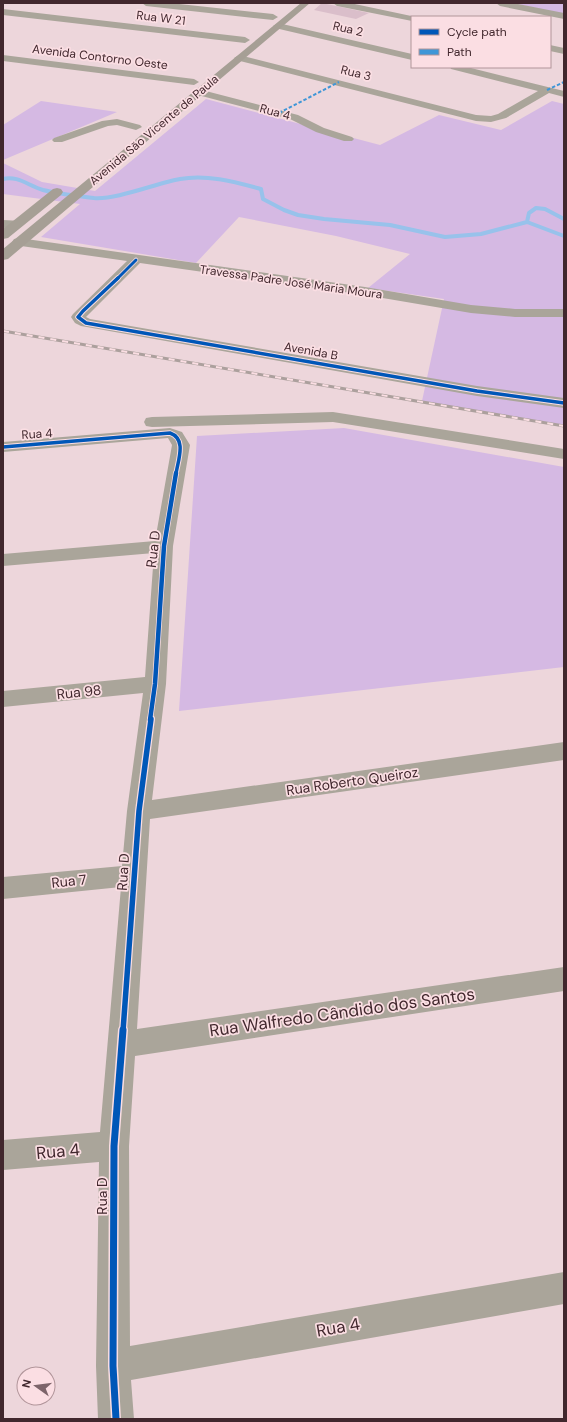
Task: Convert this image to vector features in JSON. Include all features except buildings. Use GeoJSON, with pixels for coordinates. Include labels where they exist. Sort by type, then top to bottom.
{"type":"FeatureCollection","features":[{"type":"Feature","properties":{"kind":"main road","name":"Avenida São Vicente de Paula"},"geometry":{"type":"LineString","coordinates":[[262,26],[306,3]]}},
{"type":"Feature","properties":{"kind":"main road","name":"Avenida São Vicente de Paula"},"geometry":{"type":"LineString","coordinates":[[3,256],[198,92],[236,53],[276,18]]}},
{"type":"Feature","properties":{"kind":"main road","name":"Avenida São Vicente de Paula"},"geometry":{"type":"LineString","coordinates":[[236,53],[248,37]]}},
{"type":"Feature","properties":{"kind":"main road","name":"Avenida São Vicente de Paula"},"geometry":{"type":"LineString","coordinates":[[182,91],[196,79]]}},
{"type":"Feature","properties":{"kind":"main road","name":"Avenida São Vicente de Paula"},"geometry":{"type":"LineString","coordinates":[[139,125],[127,138],[140,142]]}},
{"type":"Feature","properties":{"kind":"main road"},"geometry":{"type":"LineString","coordinates":[[3,235],[10,224],[45,201],[64,186]]}},
{"type":"Feature","properties":{"kind":"street"},"geometry":{"type":"LineString","coordinates":[[3,8],[12,3]]}},
{"type":"Feature","properties":{"kind":"street","name":"Rua 2"},"geometry":{"type":"LineString","coordinates":[[146,3],[276,18],[411,57]]}},
{"type":"Feature","properties":{"kind":"street"},"geometry":{"type":"LineString","coordinates":[[337,3],[411,18]]}},
{"type":"Feature","properties":{"kind":"street"},"geometry":{"type":"LineString","coordinates":[[500,3],[564,16]]}},
{"type":"Feature","properties":{"kind":"street","name":"Rua W 21"},"geometry":{"type":"LineString","coordinates":[[3,12],[248,37]]}},
{"type":"Feature","properties":{"kind":"street"},"geometry":{"type":"LineString","coordinates":[[551,48],[564,51]]}},
{"type":"Feature","properties":{"kind":"street","name":"Rua 3"},"geometry":{"type":"LineString","coordinates":[[236,53],[465,116],[484,119],[496,118],[547,90]]}},
{"type":"Feature","properties":{"kind":"street","name":"Avenida Contorno Oeste"},"geometry":{"type":"LineString","coordinates":[[3,58],[196,79]]}},
{"type":"Feature","properties":{"kind":"street"},"geometry":{"type":"LineString","coordinates":[[459,68],[564,94]]}},
{"type":"Feature","properties":{"kind":"street","name":"Rua 4"},"geometry":{"type":"LineString","coordinates":[[198,92],[294,117],[314,127],[348,139]]}},
{"type":"Feature","properties":{"kind":"street"},"geometry":{"type":"LineString","coordinates":[[58,140],[106,123],[118,122],[139,125]]}},
{"type":"Feature","properties":{"kind":"street","name":"Travessa Padre José Maria Moura"},"geometry":{"type":"LineString","coordinates":[[19,242],[136,260],[365,291],[472,309],[515,313],[564,313]]}},
{"type":"Feature","properties":{"kind":"street","name":"Avenida B"},"geometry":{"type":"LineString","coordinates":[[136,260],[83,311],[78,317],[80,320],[477,391],[557,402]]}},
{"type":"Feature","properties":{"kind":"street"},"geometry":{"type":"LineString","coordinates":[[73,442],[80,433],[89,428],[105,425],[165,421],[333,417],[564,454]]}},
{"type":"Feature","properties":{"kind":"street","name":"Rua D"},"geometry":{"type":"LineString","coordinates":[[73,442],[164,433],[175,434],[179,438],[181,445],[164,546],[155,684],[139,811],[114,1146],[113,1366],[116,1419]]}},
{"type":"Feature","properties":{"kind":"street","name":"Rua 4"},"geometry":{"type":"LineString","coordinates":[[3,447],[73,442]]}},
{"type":"Feature","properties":{"kind":"street"},"geometry":{"type":"LineString","coordinates":[[3,560],[164,546]]}},
{"type":"Feature","properties":{"kind":"street","name":"Rua 98"},"geometry":{"type":"LineString","coordinates":[[3,699],[155,684]]}},
{"type":"Feature","properties":{"kind":"street","name":"Rua Roberto Queiroz"},"geometry":{"type":"LineString","coordinates":[[139,811],[564,751]]}},
{"type":"Feature","properties":{"kind":"street","name":"Rua 7"},"geometry":{"type":"LineString","coordinates":[[3,888],[134,875]]}},
{"type":"Feature","properties":{"kind":"street","name":"Rua Walfredo Cândido dos Santos"},"geometry":{"type":"LineString","coordinates":[[121,1045],[564,979]]}},
{"type":"Feature","properties":{"kind":"street","name":"Rua 4"},"geometry":{"type":"LineString","coordinates":[[3,1155],[114,1146]]}},
{"type":"Feature","properties":{"kind":"street","name":"Rua 4"},"geometry":{"type":"LineString","coordinates":[[113,1366],[564,1288]]}},
{"type":"Feature","properties":{"kind":"shaded area"},"geometry":{"type":"Polygon","coordinates":[[[512,3],[564,3],[564,14],[512,3]]]}},
{"type":"Feature","properties":{"kind":"shaded area"},"geometry":{"type":"Polygon","coordinates":[[[206,99],[380,145],[439,115],[501,130],[552,101],[564,104],[564,426],[422,401],[444,299],[368,288],[410,254],[336,236],[239,217],[196,263],[41,237],[80,204],[3,194],[3,163],[42,182],[95,191],[206,99]]]}},
{"type":"Feature","properties":{"kind":"shaded area"},"geometry":{"type":"Polygon","coordinates":[[[41,101],[117,112],[3,160],[3,125],[41,101]]]}},
{"type":"Feature","properties":{"kind":"shaded area"},"geometry":{"type":"Polygon","coordinates":[[[344,428],[564,467],[564,667],[179,711],[197,436],[344,428]]]}},
{"type":"Feature","properties":{"kind":"waterway"},"geometry":{"type":"LineString","coordinates":[[3,179],[13,178],[43,190],[68,195],[103,198],[125,194],[180,179],[200,177],[211,178],[231,181],[261,189],[263,199],[284,210],[298,215],[390,225],[445,237],[481,234],[527,222]]}},
{"type":"Feature","properties":{"kind":"waterway"},"geometry":{"type":"LineString","coordinates":[[527,222],[529,213],[536,208],[545,209],[564,219]]}},
{"type":"Feature","properties":{"kind":"waterway"},"geometry":{"type":"LineString","coordinates":[[527,222],[564,236]]}},
{"type":"Feature","properties":{"kind":"railway"},"geometry":{"type":"LineString","coordinates":[[3,331],[564,426]]}},
{"type":"Feature","properties":{"kind":"marked path"},"geometry":{"type":"LineString","coordinates":[[279,113],[339,82]]}},
{"type":"Feature","properties":{"kind":"marked path"},"geometry":{"type":"LineString","coordinates":[[547,90],[564,82]]}},
{"type":"Feature","properties":{"kind":"cycle path"},"geometry":{"type":"LineString","coordinates":[[136,260],[83,311],[78,317],[80,320],[86,323],[477,391],[564,403]]}},
{"type":"Feature","properties":{"kind":"cycle path"},"geometry":{"type":"LineString","coordinates":[[3,447],[170,433],[177,437],[181,445],[164,546],[155,684],[139,811],[114,1146],[113,1366],[116,1419]]}}]}
